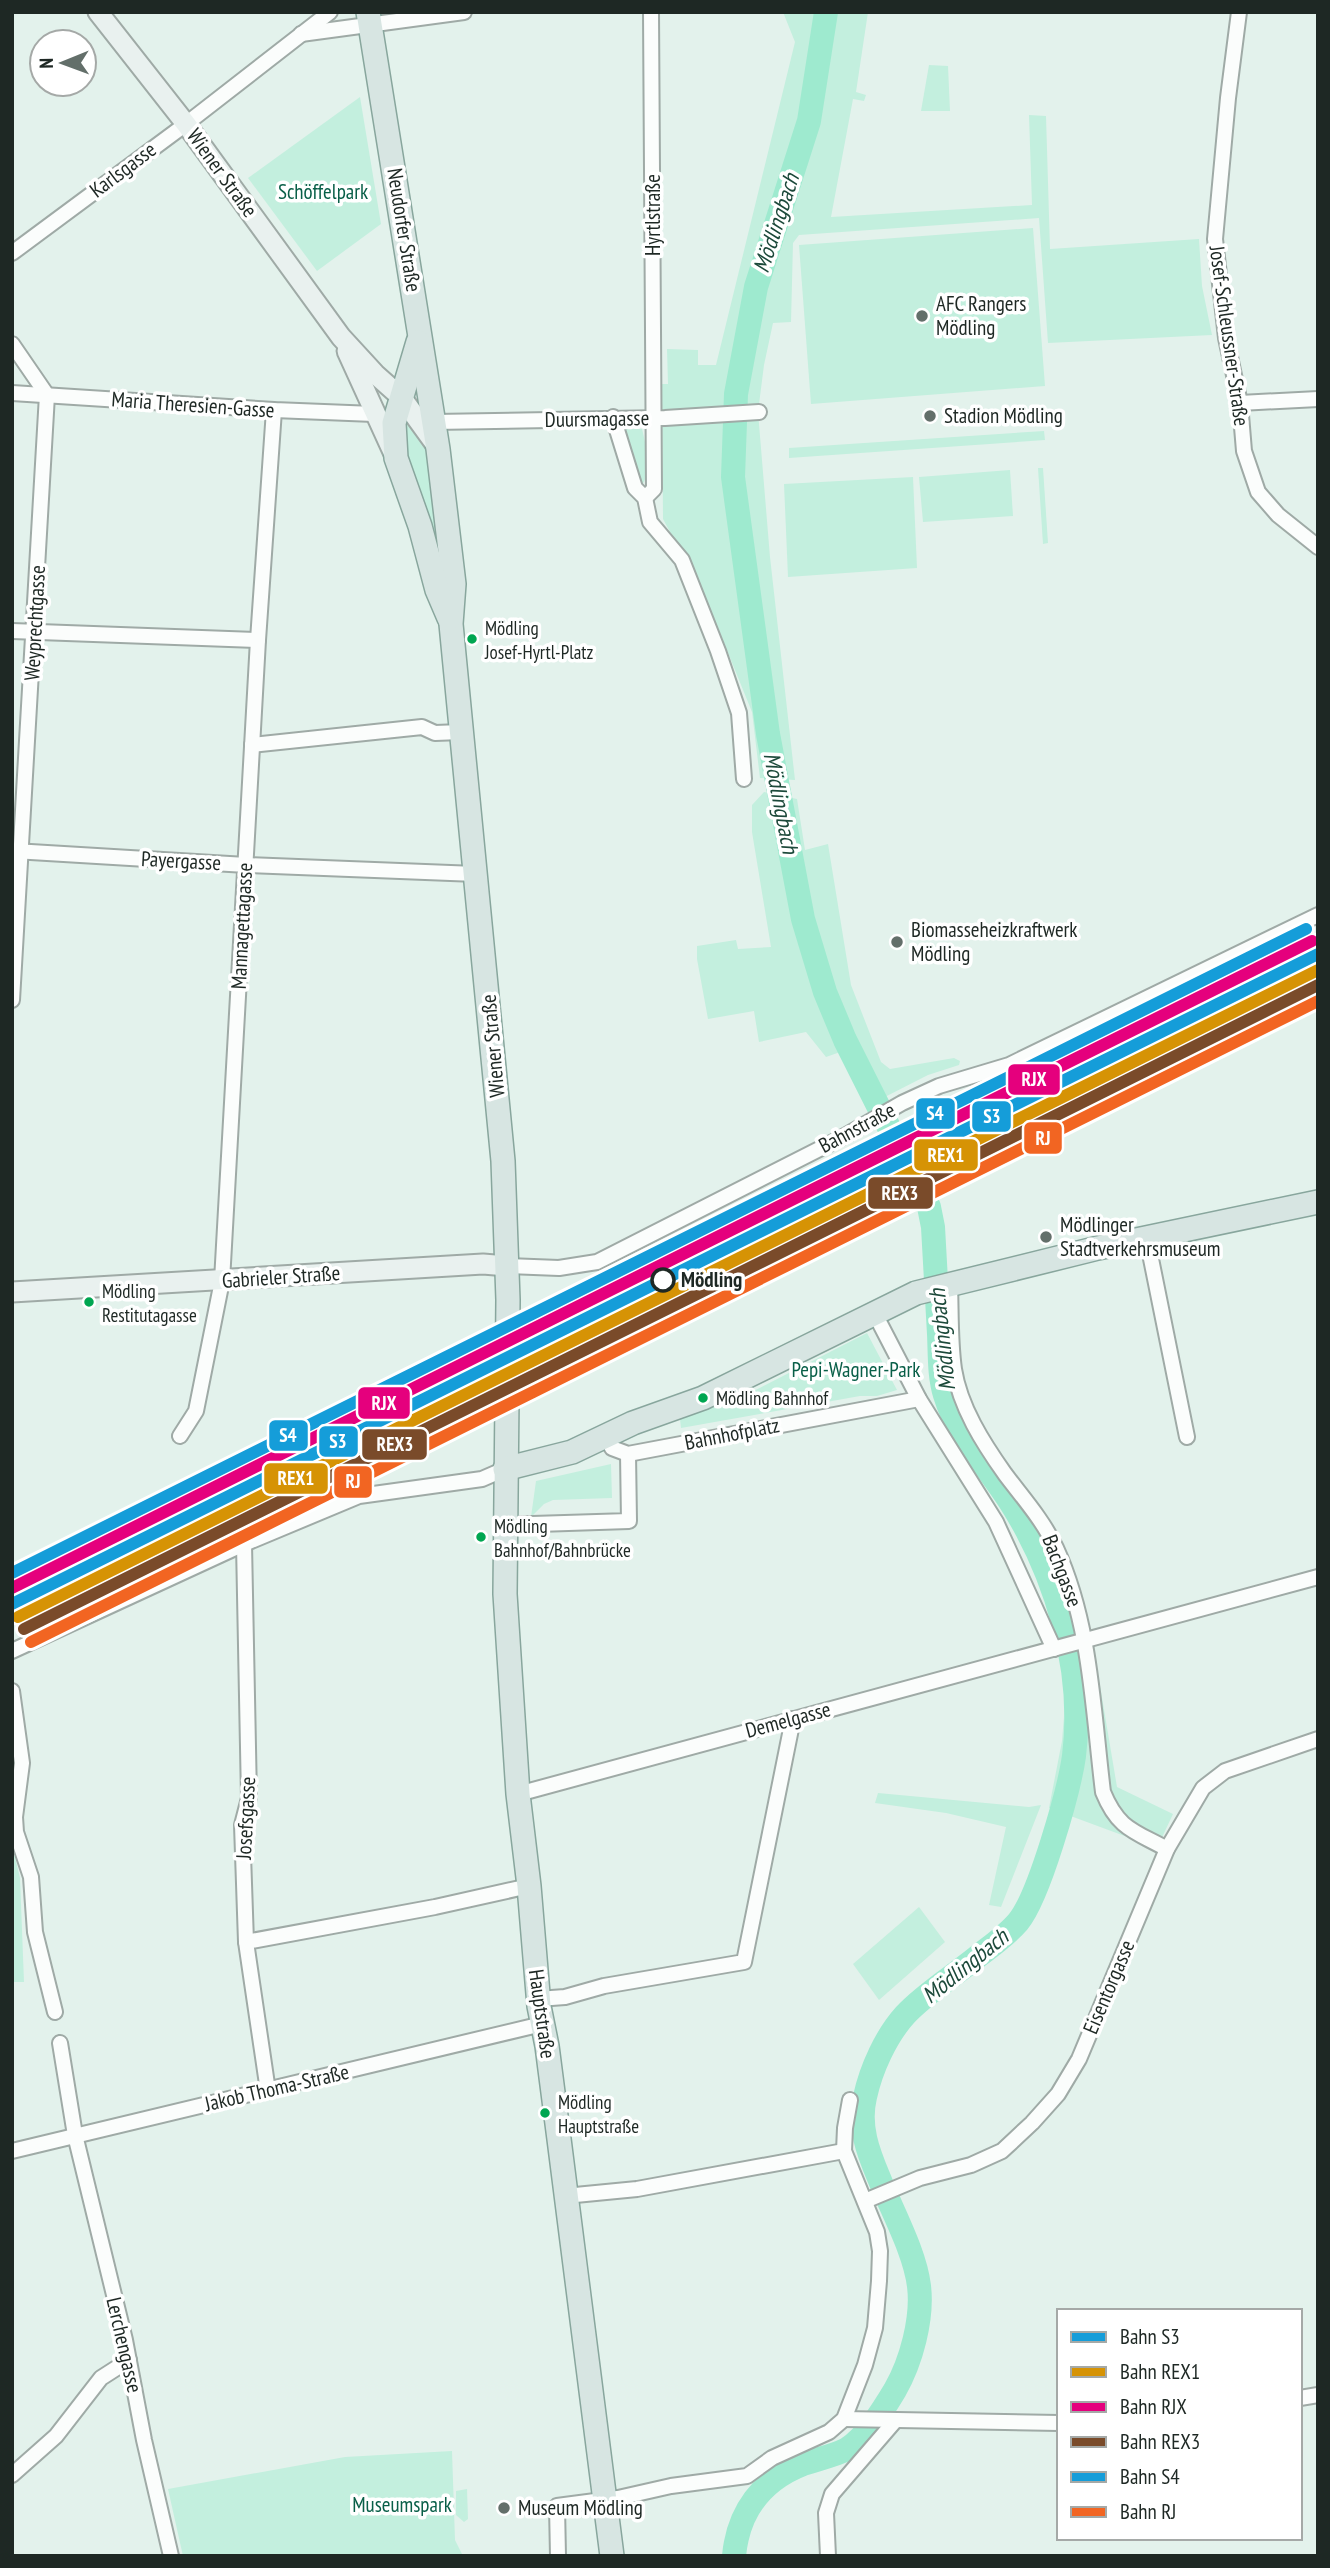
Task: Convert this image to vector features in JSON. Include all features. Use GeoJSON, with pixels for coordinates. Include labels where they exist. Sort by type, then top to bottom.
{"type":"FeatureCollection","features":[{"type":"Feature","properties":{"kind":"main road","name":"Wiener Straße"},"geometry":{"type":"LineString","coordinates":[[98,12],[186,124],[341,337],[402,398],[421,421],[438,449],[454,584],[451,624],[502,1149],[508,1322],[505,1469]]}},
{"type":"Feature","properties":{"kind":"main road","name":"Neudorfer Straße"},"geometry":{"type":"LineString","coordinates":[[369,19],[438,449]]}},
{"type":"Feature","properties":{"kind":"main road","name":"Wiener Straße"},"geometry":{"type":"LineString","coordinates":[[396,458],[394,423],[421,333]]}},
{"type":"Feature","properties":{"kind":"main road","name":"Wiener Straße"},"geometry":{"type":"LineString","coordinates":[[341,337],[396,458],[437,590],[451,624]]}},
{"type":"Feature","properties":{"kind":"main road","name":"Bahnhofplatz"},"geometry":{"type":"LineString","coordinates":[[505,1469],[572,1452],[632,1423],[703,1398],[933,1288],[1098,1248],[1318,1202]]}},
{"type":"Feature","properties":{"kind":"main road","name":"Gabrieler Straße"},"geometry":{"type":"LineString","coordinates":[[12,1292],[483,1264],[507,1266]]}},
{"type":"Feature","properties":{"kind":"main road","name":"Hauptstraße"},"geometry":{"type":"LineString","coordinates":[[505,1469],[505,1594],[518,1794],[538,1999],[547,2046],[612,2556]]}},
{"type":"Feature","properties":{"kind":"street","name":"Karlsgasse"},"geometry":{"type":"LineString","coordinates":[[12,253],[186,124],[330,12]]}},
{"type":"Feature","properties":{"kind":"street"},"geometry":{"type":"LineString","coordinates":[[300,34],[369,19],[464,12]]}},
{"type":"Feature","properties":{"kind":"street","name":"Hyrtlstraße"},"geometry":{"type":"LineString","coordinates":[[645,498],[654,489],[651,12]]}},
{"type":"Feature","properties":{"kind":"street","name":"Josef-Schleussner-Straße"},"geometry":{"type":"LineString","coordinates":[[1239,12],[1215,239],[1226,338],[1240,403],[1244,451],[1258,492],[1278,515],[1318,547]]}},
{"type":"Feature","properties":{"kind":"street"},"geometry":{"type":"LineString","coordinates":[[12,344],[47,395]]}},
{"type":"Feature","properties":{"kind":"street","name":"Maria Theresien-Gasse"},"geometry":{"type":"LineString","coordinates":[[12,393],[374,414]]}},
{"type":"Feature","properties":{"kind":"street","name":"Weyprechtgasse"},"geometry":{"type":"LineString","coordinates":[[12,1000],[17,851],[35,631],[47,395]]}},
{"type":"Feature","properties":{"kind":"street"},"geometry":{"type":"LineString","coordinates":[[1240,403],[1318,399]]}},
{"type":"Feature","properties":{"kind":"street","name":"Mannagettagasse"},"geometry":{"type":"LineString","coordinates":[[180,1436],[196,1411],[222,1281],[258,640],[274,410]]}},
{"type":"Feature","properties":{"kind":"street","name":"Duursmagasse"},"geometry":{"type":"LineString","coordinates":[[435,422],[654,418],[753,413]]}},
{"type":"Feature","properties":{"kind":"street"},"geometry":{"type":"LineString","coordinates":[[613,417],[635,488],[645,498],[650,522],[682,560],[718,651],[739,713],[744,779]]}},
{"type":"Feature","properties":{"kind":"street"},"geometry":{"type":"LineString","coordinates":[[12,631],[258,640]]}},
{"type":"Feature","properties":{"kind":"street"},"geometry":{"type":"LineString","coordinates":[[252,745],[422,727],[435,733],[461,732]]}},
{"type":"Feature","properties":{"kind":"street","name":"Payergasse"},"geometry":{"type":"LineString","coordinates":[[17,851],[246,865],[476,874]]}},
{"type":"Feature","properties":{"kind":"street","name":"Bahnstraße"},"geometry":{"type":"LineString","coordinates":[[507,1266],[559,1268],[597,1262],[902,1103],[939,1086],[1009,1065],[1318,915]]}},
{"type":"Feature","properties":{"kind":"street"},"geometry":{"type":"LineString","coordinates":[[1147,1239],[1187,1437]]}},
{"type":"Feature","properties":{"kind":"street","name":"Bachgasse"},"geometry":{"type":"LineString","coordinates":[[933,1288],[960,1392],[977,1430],[1041,1520],[1056,1547],[1073,1590],[1103,1792],[1111,1812],[1121,1824],[1167,1849]]}},
{"type":"Feature","properties":{"kind":"street","name":"Bachgasse"},"geometry":{"type":"LineString","coordinates":[[875,1314],[919,1399],[996,1522],[1055,1647]]}},
{"type":"Feature","properties":{"kind":"street","name":"Bahnhofplatz"},"geometry":{"type":"LineString","coordinates":[[628,1454],[919,1399]]}},
{"type":"Feature","properties":{"kind":"street"},"geometry":{"type":"LineString","coordinates":[[505,1525],[629,1521],[628,1454],[612,1448],[607,1437]]}},
{"type":"Feature","properties":{"kind":"street"},"geometry":{"type":"LineString","coordinates":[[12,1651],[244,1544],[359,1496],[482,1479],[505,1469]]}},
{"type":"Feature","properties":{"kind":"street","name":"Josefsgasse"},"geometry":{"type":"LineString","coordinates":[[244,1544],[249,1798],[242,1825],[246,1942],[268,2091]]}},
{"type":"Feature","properties":{"kind":"street"},"geometry":{"type":"LineString","coordinates":[[1081,1642],[1318,1577]]}},
{"type":"Feature","properties":{"kind":"street","name":"Demelgasse"},"geometry":{"type":"LineString","coordinates":[[518,1794],[1081,1642]]}},
{"type":"Feature","properties":{"kind":"street"},"geometry":{"type":"LineString","coordinates":[[12,1691],[22,1763],[15,1818],[16,1832],[31,1877],[35,1932],[55,2011]]}},
{"type":"Feature","properties":{"kind":"street"},"geometry":{"type":"LineString","coordinates":[[538,1999],[565,1997],[604,1986],[744,1962],[793,1719]]}},
{"type":"Feature","properties":{"kind":"street","name":"Eisentorgasse"},"geometry":{"type":"LineString","coordinates":[[870,2199],[920,2178],[971,2165],[1002,2151],[1058,2094],[1079,2059],[1167,1849],[1203,1788],[1225,1771],[1318,1739]]}},
{"type":"Feature","properties":{"kind":"street"},"geometry":{"type":"LineString","coordinates":[[246,1942],[435,1907],[529,1886]]}},
{"type":"Feature","properties":{"kind":"street","name":"Jakob Thoma-Straße"},"geometry":{"type":"LineString","coordinates":[[12,2151],[542,2024]]}},
{"type":"Feature","properties":{"kind":"street","name":"Lerchengasse"},"geometry":{"type":"LineString","coordinates":[[61,2043],[75,2135],[129,2360],[171,2556]]}},
{"type":"Feature","properties":{"kind":"street"},"geometry":{"type":"LineString","coordinates":[[558,2550],[557,2506],[747,2476],[772,2458],[829,2432],[844,2419],[865,2364],[875,2328],[880,2251],[870,2199],[844,2151],[850,2100]]}},
{"type":"Feature","properties":{"kind":"street"},"geometry":{"type":"LineString","coordinates":[[565,2196],[638,2189],[844,2151]]}},
{"type":"Feature","properties":{"kind":"street"},"geometry":{"type":"LineString","coordinates":[[12,2475],[56,2436],[101,2378],[129,2360]]}},
{"type":"Feature","properties":{"kind":"street"},"geometry":{"type":"LineString","coordinates":[[844,2419],[1057,2423]]}},
{"type":"Feature","properties":{"kind":"street"},"geometry":{"type":"LineString","coordinates":[[828,2556],[826,2513],[832,2494],[890,2420]]}},
{"type":"Feature","properties":{"kind":"green space"},"geometry":{"type":"Polygon","coordinates":[[[783,12],[868,12],[856,92],[866,95],[864,101],[853,99],[831,217],[1032,205],[1029,115],[1046,116],[1050,249],[1199,239],[1202,286],[1212,335],[1048,343],[1039,218],[799,235],[793,243],[791,322],[773,323],[758,412],[770,557],[795,780],[760,778],[752,712],[705,596],[663,519],[662,384],[668,384],[667,349],[698,350],[698,365],[716,365],[795,42],[783,12]]]}},
{"type":"Feature","properties":{"kind":"green space"},"geometry":{"type":"Polygon","coordinates":[[[929,65],[948,66],[950,111],[921,111],[929,65]]]}},
{"type":"Feature","properties":{"kind":"green space","name":"Schöffelpark"},"geometry":{"type":"Polygon","coordinates":[[[360,97],[381,224],[317,271],[248,178],[360,97]]]}},
{"type":"Feature","properties":{"kind":"green space","name":"AFC Rangers Mödling"},"geometry":{"type":"Polygon","coordinates":[[[1033,228],[1045,386],[811,404],[799,245],[1033,228]]]}},
{"type":"Feature","properties":{"kind":"green space"},"geometry":{"type":"Polygon","coordinates":[[[403,412],[423,434],[444,584],[401,444],[403,412]]]}},
{"type":"Feature","properties":{"kind":"green space"},"geometry":{"type":"Polygon","coordinates":[[[622,429],[642,429],[647,473],[642,485],[622,429]]]}},
{"type":"Feature","properties":{"kind":"green space"},"geometry":{"type":"Polygon","coordinates":[[[1044,431],[1045,440],[789,458],[789,448],[1044,431]]]}},
{"type":"Feature","properties":{"kind":"green space"},"geometry":{"type":"Polygon","coordinates":[[[1038,468],[1043,468],[1048,543],[1043,544],[1038,468]]]}},
{"type":"Feature","properties":{"kind":"green space"},"geometry":{"type":"Polygon","coordinates":[[[1010,470],[1013,516],[923,522],[919,477],[1010,470]]]}},
{"type":"Feature","properties":{"kind":"green space"},"geometry":{"type":"Polygon","coordinates":[[[913,477],[917,568],[788,577],[784,484],[913,477]]]}},
{"type":"Feature","properties":{"kind":"green space"},"geometry":{"type":"Polygon","coordinates":[[[764,792],[797,799],[805,850],[828,844],[851,985],[881,1062],[890,1069],[954,1058],[960,1061],[959,1065],[928,1075],[875,1102],[843,1051],[826,1057],[806,1032],[759,1042],[754,1011],[708,1019],[697,946],[736,940],[738,949],[771,947],[752,832],[752,805],[764,792]]]}},
{"type":"Feature","properties":{"kind":"green space","name":"Pepi-Wagner-Park"},"geometry":{"type":"Polygon","coordinates":[[[867,1333],[897,1390],[877,1396],[860,1396],[681,1428],[680,1419],[737,1394],[740,1398],[867,1333]]]}},
{"type":"Feature","properties":{"kind":"green space"},"geometry":{"type":"Polygon","coordinates":[[[611,1464],[612,1498],[553,1500],[544,1504],[531,1517],[536,1481],[611,1464]]]}},
{"type":"Feature","properties":{"kind":"green space"},"geometry":{"type":"Polygon","coordinates":[[[1094,1650],[1117,1787],[1173,1814],[1157,1848],[1049,1808],[1062,1741],[1064,1662],[1094,1650]]]}},
{"type":"Feature","properties":{"kind":"green space"},"geometry":{"type":"Polygon","coordinates":[[[878,1793],[1029,1807],[1041,1805],[1001,1907],[989,1905],[1006,1827],[946,1813],[875,1803],[878,1793]]]}},
{"type":"Feature","properties":{"kind":"green space"},"geometry":{"type":"Polygon","coordinates":[[[12,1845],[20,1878],[24,1982],[12,1982],[12,1845]]]}},
{"type":"Feature","properties":{"kind":"green space"},"geometry":{"type":"Polygon","coordinates":[[[919,1907],[945,1942],[879,2000],[853,1964],[919,1907]]]}},
{"type":"Feature","properties":{"kind":"green space","name":"Museumspark"},"geometry":{"type":"Polygon","coordinates":[[[452,2451],[455,2540],[463,2556],[183,2556],[168,2489],[345,2457],[452,2451]]]}},
{"type":"Feature","properties":{"kind":"green space"},"geometry":{"type":"Polygon","coordinates":[[[467,2489],[468,2519],[464,2522],[456,2515],[456,2491],[467,2489]]]}},
{"type":"Feature","properties":{"kind":"waterway","name":"Mödlingbach"},"geometry":{"type":"LineString","coordinates":[[734,2556],[741,2525],[764,2489],[788,2471],[854,2444],[880,2414],[906,2367],[917,2326],[919,2286],[908,2246],[865,2139],[863,2108],[868,2086],[875,2064],[905,2015],[930,1992],[1003,1936],[1018,1922],[1026,1909],[1044,1868],[1060,1817],[1074,1756],[1076,1723],[1071,1656],[1053,1590],[1041,1559],[1009,1500],[965,1437],[945,1395],[941,1373],[933,1227],[929,1207],[845,1040],[825,992],[803,919],[768,734],[733,477],[736,394],[756,287],[809,121],[826,12]]}},
{"type":"Feature","properties":{"kind":"rail line","name":"S4"},"geometry":{"type":"LineString","coordinates":[[12,1573],[1306,929]]}},
{"type":"Feature","properties":{"kind":"rail line","name":"RJX"},"geometry":{"type":"LineString","coordinates":[[12,1588],[1312,941]]}},
{"type":"Feature","properties":{"kind":"rail line","name":"S3"},"geometry":{"type":"LineString","coordinates":[[12,1604],[1318,954]]}},
{"type":"Feature","properties":{"kind":"rail line","name":"REX1"},"geometry":{"type":"LineString","coordinates":[[18,1617],[1318,970]]}},
{"type":"Feature","properties":{"kind":"rail line","name":"REX3"},"geometry":{"type":"LineString","coordinates":[[24,1629],[1318,985]]}},
{"type":"Feature","properties":{"kind":"rail line","name":"RJ"},"geometry":{"type":"LineString","coordinates":[[31,1642],[1318,1001]]}},
{"type":"Feature","properties":{"kind":"place","name":"AFC Rangers Mödling"},"geometry":{"type":"Point","coordinates":[922,316]}},
{"type":"Feature","properties":{"kind":"place","name":"Stadion Mödling"},"geometry":{"type":"Point","coordinates":[930,416]}},
{"type":"Feature","properties":{"kind":"place","name":"Mödling Josef-Hyrtl-Platz"},"geometry":{"type":"Point","coordinates":[472,639]}},
{"type":"Feature","properties":{"kind":"place","name":"Biomasseheizkraftwerk Mödling"},"geometry":{"type":"Point","coordinates":[897,942]}},
{"type":"Feature","properties":{"kind":"place","name":"Mödlinger Stadtverkehrsmuseum"},"geometry":{"type":"Point","coordinates":[1046,1237]}},
{"type":"Feature","properties":{"kind":"place","name":"Mödling"},"geometry":{"type":"Point","coordinates":[663,1280]}},
{"type":"Feature","properties":{"kind":"place","name":"Mödling Restitutagasse"},"geometry":{"type":"Point","coordinates":[89,1302]}},
{"type":"Feature","properties":{"kind":"place","name":"Mödling Bahnhof"},"geometry":{"type":"Point","coordinates":[703,1398]}},
{"type":"Feature","properties":{"kind":"place","name":"Mödling Bahnhof/Bahnbrücke"},"geometry":{"type":"Point","coordinates":[481,1537]}},
{"type":"Feature","properties":{"kind":"place","name":"Mödling Hauptstraße"},"geometry":{"type":"Point","coordinates":[545,2113]}},
{"type":"Feature","properties":{"kind":"place","name":"Museum Mödling"},"geometry":{"type":"Point","coordinates":[504,2508]}}]}
